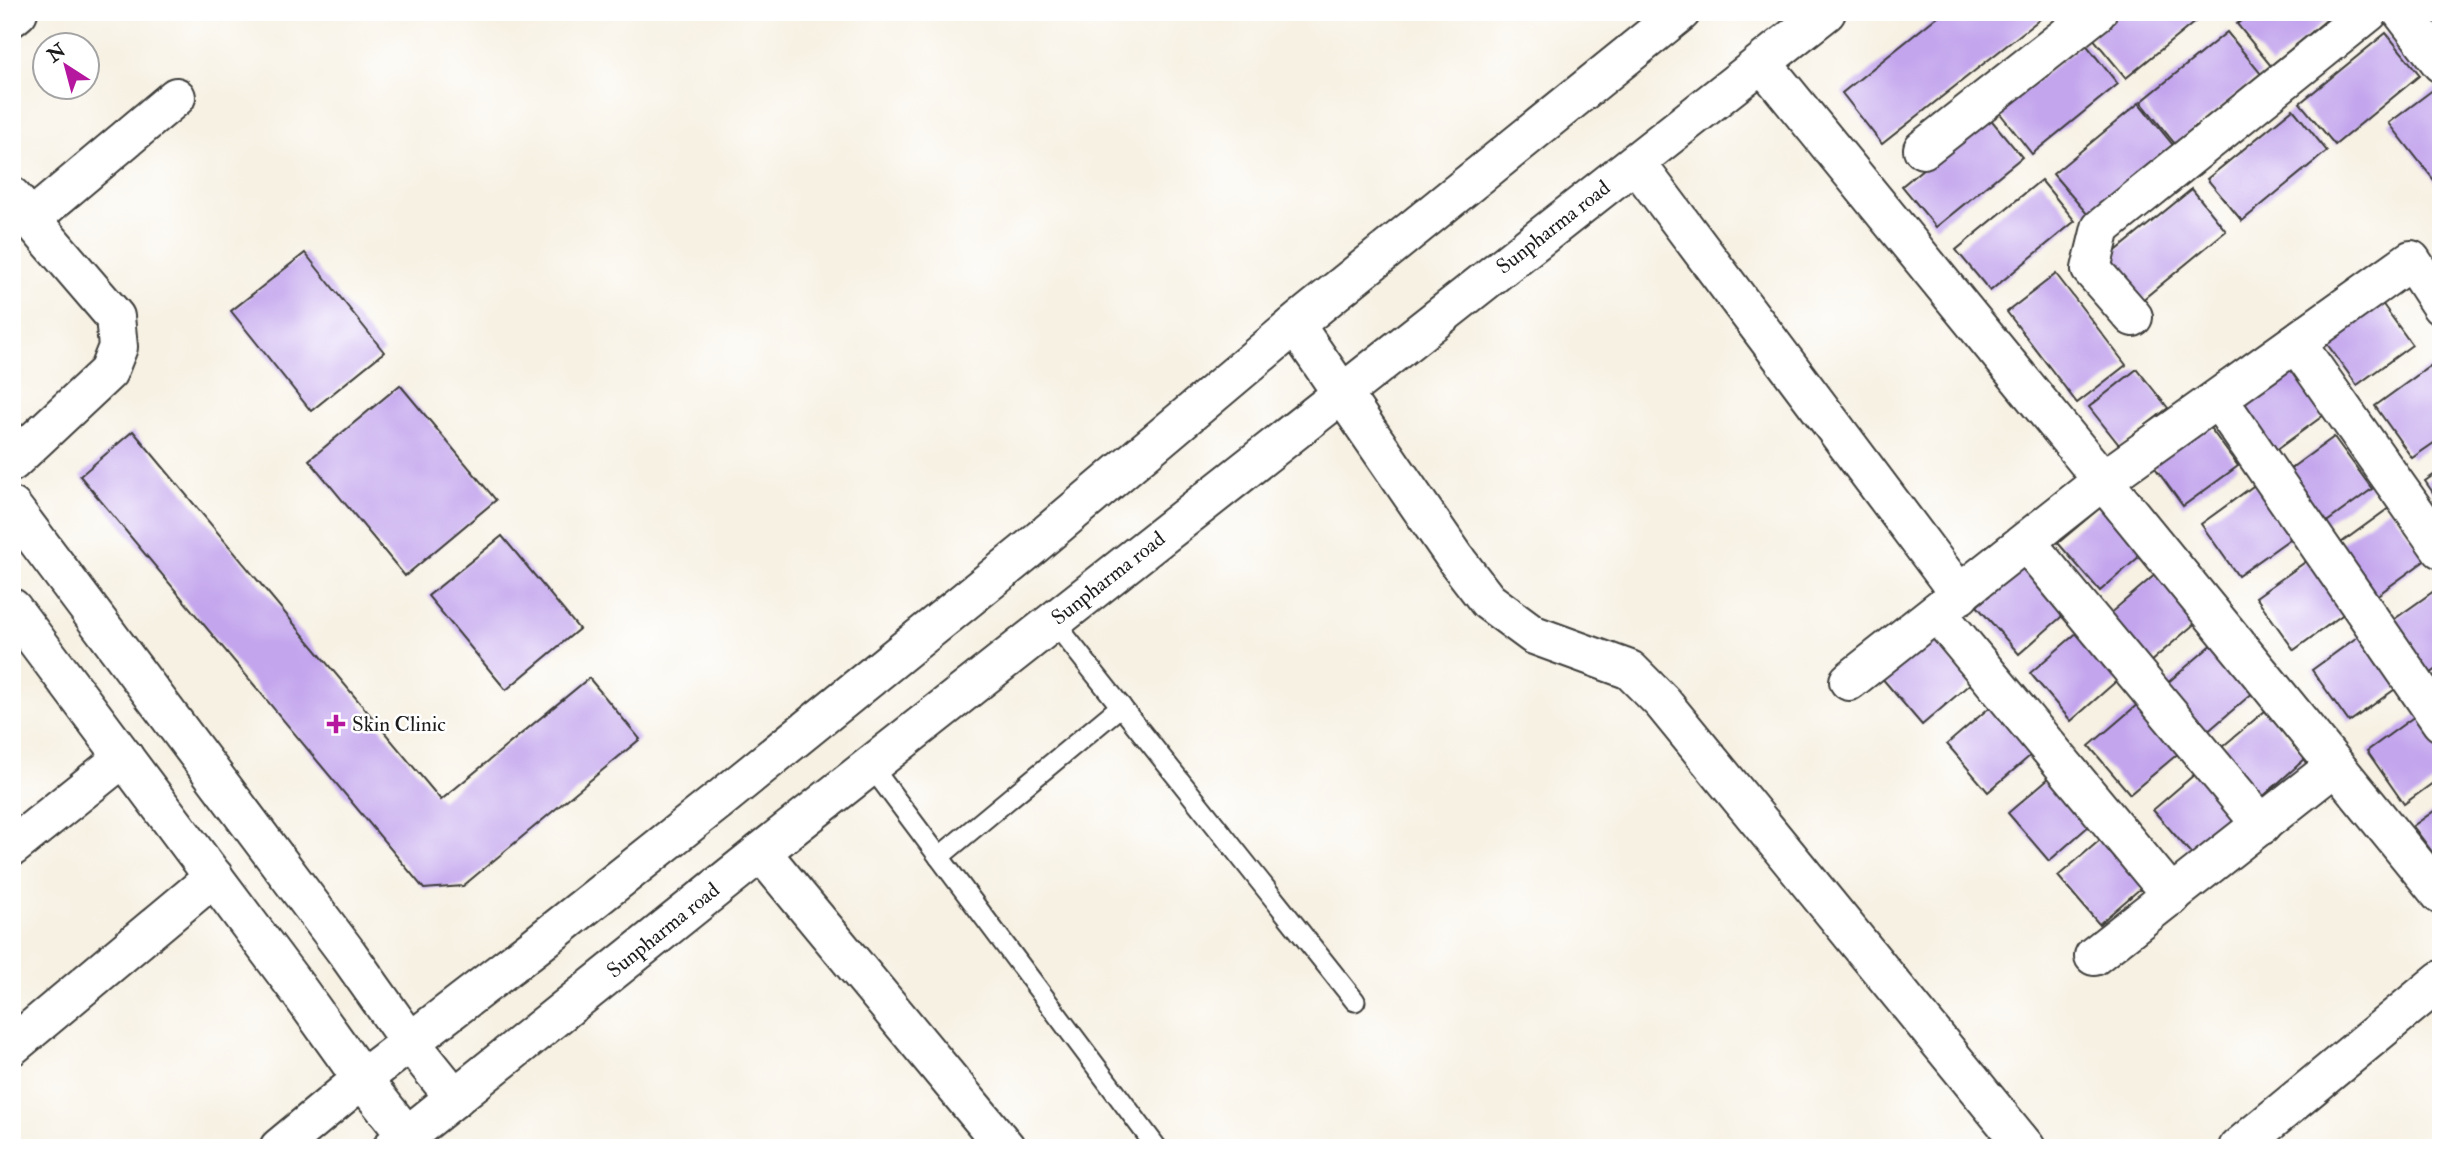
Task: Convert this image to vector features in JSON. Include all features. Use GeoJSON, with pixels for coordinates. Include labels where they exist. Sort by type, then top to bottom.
{"type":"FeatureCollection","features":[{"type":"Feature","properties":{"kind":"street"},"geometry":{"type":"LineString","coordinates":[[12,17],[18,12]]}},
{"type":"Feature","properties":{"kind":"street"},"geometry":{"type":"LineString","coordinates":[[279,1148],[362,1079],[772,758],[1029,549],[1295,325],[1681,12]]}},
{"type":"Feature","properties":{"kind":"street","name":"Sunpharma road"},"geometry":{"type":"LineString","coordinates":[[400,1142],[761,852],[1826,12]]}},
{"type":"Feature","properties":{"kind":"street"},"geometry":{"type":"LineString","coordinates":[[1923,149],[2097,12]]}},
{"type":"Feature","properties":{"kind":"street"},"geometry":{"type":"LineString","coordinates":[[2133,317],[2091,269],[2101,228],[2369,12]]}},
{"type":"Feature","properties":{"kind":"street"},"geometry":{"type":"LineString","coordinates":[[2402,12],[2441,63]]}},
{"type":"Feature","properties":{"kind":"street"},"geometry":{"type":"LineString","coordinates":[[1763,64],[2441,895]]}},
{"type":"Feature","properties":{"kind":"street"},"geometry":{"type":"LineString","coordinates":[[12,462],[108,372],[118,347],[115,317],[22,208],[176,97]]}},
{"type":"Feature","properties":{"kind":"street"},"geometry":{"type":"LineString","coordinates":[[1636,163],[1948,604],[2172,896]]}},
{"type":"Feature","properties":{"kind":"street"},"geometry":{"type":"LineString","coordinates":[[1849,681],[2102,481],[2411,260],[2441,306]]}},
{"type":"Feature","properties":{"kind":"street"},"geometry":{"type":"LineString","coordinates":[[1295,325],[1458,562],[1488,601],[1534,635],[1630,670],[1662,702],[2026,1148]]}},
{"type":"Feature","properties":{"kind":"street"},"geometry":{"type":"LineString","coordinates":[[2295,343],[2441,549]]}},
{"type":"Feature","properties":{"kind":"street"},"geometry":{"type":"LineString","coordinates":[[2218,399],[2441,722]]}},
{"type":"Feature","properties":{"kind":"street"},"geometry":{"type":"LineString","coordinates":[[12,507],[339,943],[410,1042],[455,1098]]}},
{"type":"Feature","properties":{"kind":"street"},"geometry":{"type":"LineString","coordinates":[[2026,542],[2262,825]]}},
{"type":"Feature","properties":{"kind":"street"},"geometry":{"type":"LineString","coordinates":[[18,627],[124,757],[214,877],[362,1079],[400,1142]]}},
{"type":"Feature","properties":{"kind":"street"},"geometry":{"type":"LineString","coordinates":[[12,847],[124,757]]}},
{"type":"Feature","properties":{"kind":"street"},"geometry":{"type":"LineString","coordinates":[[2095,956],[2335,766]]}},
{"type":"Feature","properties":{"kind":"street"},"geometry":{"type":"LineString","coordinates":[[761,852],[1006,1148]]}},
{"type":"Feature","properties":{"kind":"street"},"geometry":{"type":"LineString","coordinates":[[12,1046],[214,877]]}},
{"type":"Feature","properties":{"kind":"street"},"geometry":{"type":"LineString","coordinates":[[2238,1148],[2441,980]]}},
{"type":"Feature","properties":{"kind":"lane"},"geometry":{"type":"LineString","coordinates":[[1054,621],[1355,1000]]}},
{"type":"Feature","properties":{"kind":"lane"},"geometry":{"type":"LineString","coordinates":[[939,857],[1121,706]]}},
{"type":"Feature","properties":{"kind":"lane"},"geometry":{"type":"LineString","coordinates":[[871,766],[1157,1148]]}},
{"type":"Feature","properties":{"kind":"building"},"geometry":{"type":"Polygon","coordinates":[[[1943,12],[2049,12],[1882,144],[1842,93],[1943,12]]]}},
{"type":"Feature","properties":{"kind":"building"},"geometry":{"type":"Polygon","coordinates":[[[2122,12],[2207,12],[2126,78],[2092,37],[2122,12]]]}},
{"type":"Feature","properties":{"kind":"building"},"geometry":{"type":"Polygon","coordinates":[[[2252,12],[2336,12],[2271,66],[2237,24],[2252,12]]]}},
{"type":"Feature","properties":{"kind":"building"},"geometry":{"type":"Polygon","coordinates":[[[2227,32],[2261,74],[2175,144],[2141,102],[2227,32]]]}},
{"type":"Feature","properties":{"kind":"building"},"geometry":{"type":"Polygon","coordinates":[[[2386,33],[2420,75],[2335,145],[2300,103],[2386,33]]]}},
{"type":"Feature","properties":{"kind":"building"},"geometry":{"type":"Polygon","coordinates":[[[2084,42],[2118,84],[2032,154],[1999,112],[2084,42]]]}},
{"type":"Feature","properties":{"kind":"building"},"geometry":{"type":"Polygon","coordinates":[[[2438,86],[2441,89],[2441,189],[2389,123],[2438,86]]]}},
{"type":"Feature","properties":{"kind":"building"},"geometry":{"type":"Polygon","coordinates":[[[2139,103],[2173,145],[2088,215],[2053,174],[2139,103]]]}},
{"type":"Feature","properties":{"kind":"building"},"geometry":{"type":"Polygon","coordinates":[[[2293,109],[2327,151],[2242,221],[2207,179],[2293,109]]]}},
{"type":"Feature","properties":{"kind":"building"},"geometry":{"type":"Polygon","coordinates":[[[1988,116],[2022,157],[1936,227],[1902,186],[1988,116]]]}},
{"type":"Feature","properties":{"kind":"building"},"geometry":{"type":"Polygon","coordinates":[[[2041,180],[2075,221],[1990,291],[1956,250],[2041,180]]]}},
{"type":"Feature","properties":{"kind":"building"},"geometry":{"type":"Polygon","coordinates":[[[2192,189],[2226,231],[2141,301],[2106,259],[2192,189]]]}},
{"type":"Feature","properties":{"kind":"building"},"geometry":{"type":"Polygon","coordinates":[[[305,253],[384,352],[311,411],[231,311],[305,253]]]}},
{"type":"Feature","properties":{"kind":"building"},"geometry":{"type":"Polygon","coordinates":[[[2056,274],[2126,365],[2077,403],[2007,312],[2056,274]]]}},
{"type":"Feature","properties":{"kind":"building"},"geometry":{"type":"Polygon","coordinates":[[[2374,292],[2412,345],[2357,385],[2319,333],[2374,292]]]}},
{"type":"Feature","properties":{"kind":"building"},"geometry":{"type":"Polygon","coordinates":[[[2286,363],[2324,415],[2268,456],[2231,403],[2286,363]]]}},
{"type":"Feature","properties":{"kind":"building"},"geometry":{"type":"Polygon","coordinates":[[[2430,366],[2441,381],[2441,438],[2412,458],[2375,406],[2430,366]]]}},
{"type":"Feature","properties":{"kind":"building"},"geometry":{"type":"Polygon","coordinates":[[[2137,369],[2168,408],[2120,446],[2089,407],[2137,369]]]}},
{"type":"Feature","properties":{"kind":"building"},"geometry":{"type":"Polygon","coordinates":[[[400,385],[496,500],[405,576],[309,460],[400,385]]]}},
{"type":"Feature","properties":{"kind":"building"},"geometry":{"type":"Polygon","coordinates":[[[2200,414],[2238,466],[2183,506],[2145,454],[2200,414]]]}},
{"type":"Feature","properties":{"kind":"building"},"geometry":{"type":"Polygon","coordinates":[[[133,431],[441,800],[589,678],[640,739],[463,886],[424,889],[80,476],[133,431]]]}},
{"type":"Feature","properties":{"kind":"building"},"geometry":{"type":"Polygon","coordinates":[[[2334,437],[2372,489],[2317,529],[2279,477],[2334,437]]]}},
{"type":"Feature","properties":{"kind":"building"},"geometry":{"type":"Polygon","coordinates":[[[2441,470],[2441,504],[2425,481],[2441,470]]]}},
{"type":"Feature","properties":{"kind":"building"},"geometry":{"type":"Polygon","coordinates":[[[2256,484],[2294,536],[2238,576],[2201,524],[2256,484]]]}},
{"type":"Feature","properties":{"kind":"building"},"geometry":{"type":"Polygon","coordinates":[[[2108,501],[2149,548],[2100,591],[2058,543],[2108,501]]]}},
{"type":"Feature","properties":{"kind":"building"},"geometry":{"type":"Polygon","coordinates":[[[2389,508],[2427,559],[2372,599],[2334,548],[2389,508]]]}},
{"type":"Feature","properties":{"kind":"building"},"geometry":{"type":"Polygon","coordinates":[[[502,536],[579,629],[506,690],[428,596],[502,536]]]}},
{"type":"Feature","properties":{"kind":"building"},"geometry":{"type":"Polygon","coordinates":[[[2311,558],[2349,610],[2294,650],[2256,597],[2311,558]]]}},
{"type":"Feature","properties":{"kind":"building"},"geometry":{"type":"Polygon","coordinates":[[[2027,563],[2068,611],[2019,654],[1977,606],[2027,563]]]}},
{"type":"Feature","properties":{"kind":"building"},"geometry":{"type":"Polygon","coordinates":[[[2157,573],[2198,621],[2149,663],[2108,615],[2157,573]]]}},
{"type":"Feature","properties":{"kind":"building"},"geometry":{"type":"Polygon","coordinates":[[[2441,586],[2441,666],[2427,676],[2389,623],[2441,586]]]}},
{"type":"Feature","properties":{"kind":"building"},"geometry":{"type":"Polygon","coordinates":[[[2367,630],[2405,682],[2349,722],[2312,670],[2367,630]]]}},
{"type":"Feature","properties":{"kind":"building"},"geometry":{"type":"Polygon","coordinates":[[[2079,631],[2120,678],[2071,721],[2030,673],[2079,631]]]}},
{"type":"Feature","properties":{"kind":"building"},"geometry":{"type":"Polygon","coordinates":[[[1930,635],[1971,683],[1922,725],[1881,677],[1930,635]]]}},
{"type":"Feature","properties":{"kind":"building"},"geometry":{"type":"Polygon","coordinates":[[[2214,643],[2255,691],[2206,733],[2165,685],[2214,643]]]}},
{"type":"Feature","properties":{"kind":"building"},"geometry":{"type":"Polygon","coordinates":[[[1996,702],[2037,750],[1988,792],[1947,744],[1996,702]]]}},
{"type":"Feature","properties":{"kind":"building"},"geometry":{"type":"Polygon","coordinates":[[[2138,704],[2180,752],[2130,794],[2089,746],[2138,704]]]}},
{"type":"Feature","properties":{"kind":"building"},"geometry":{"type":"Polygon","coordinates":[[[2265,711],[2306,758],[2258,801],[2216,752],[2265,711]]]}},
{"type":"Feature","properties":{"kind":"building"},"geometry":{"type":"Polygon","coordinates":[[[2422,711],[2441,738],[2441,777],[2404,804],[2367,751],[2422,711]]]}},
{"type":"Feature","properties":{"kind":"building"},"geometry":{"type":"Polygon","coordinates":[[[2202,768],[2243,815],[2195,858],[2153,810],[2202,768]]]}},
{"type":"Feature","properties":{"kind":"building"},"geometry":{"type":"Polygon","coordinates":[[[2057,771],[2098,818],[2049,861],[2008,813],[2057,771]]]}},
{"type":"Feature","properties":{"kind":"building"},"geometry":{"type":"Polygon","coordinates":[[[2441,806],[2441,864],[2413,826],[2441,806]]]}},
{"type":"Feature","properties":{"kind":"building"},"geometry":{"type":"Polygon","coordinates":[[[2107,834],[2148,882],[2099,924],[2058,876],[2107,834]]]}},
{"type":"Feature","properties":{"kind":"place","name":"Skin Clinic"},"geometry":{"type":"Point","coordinates":[336,724]}}]}
